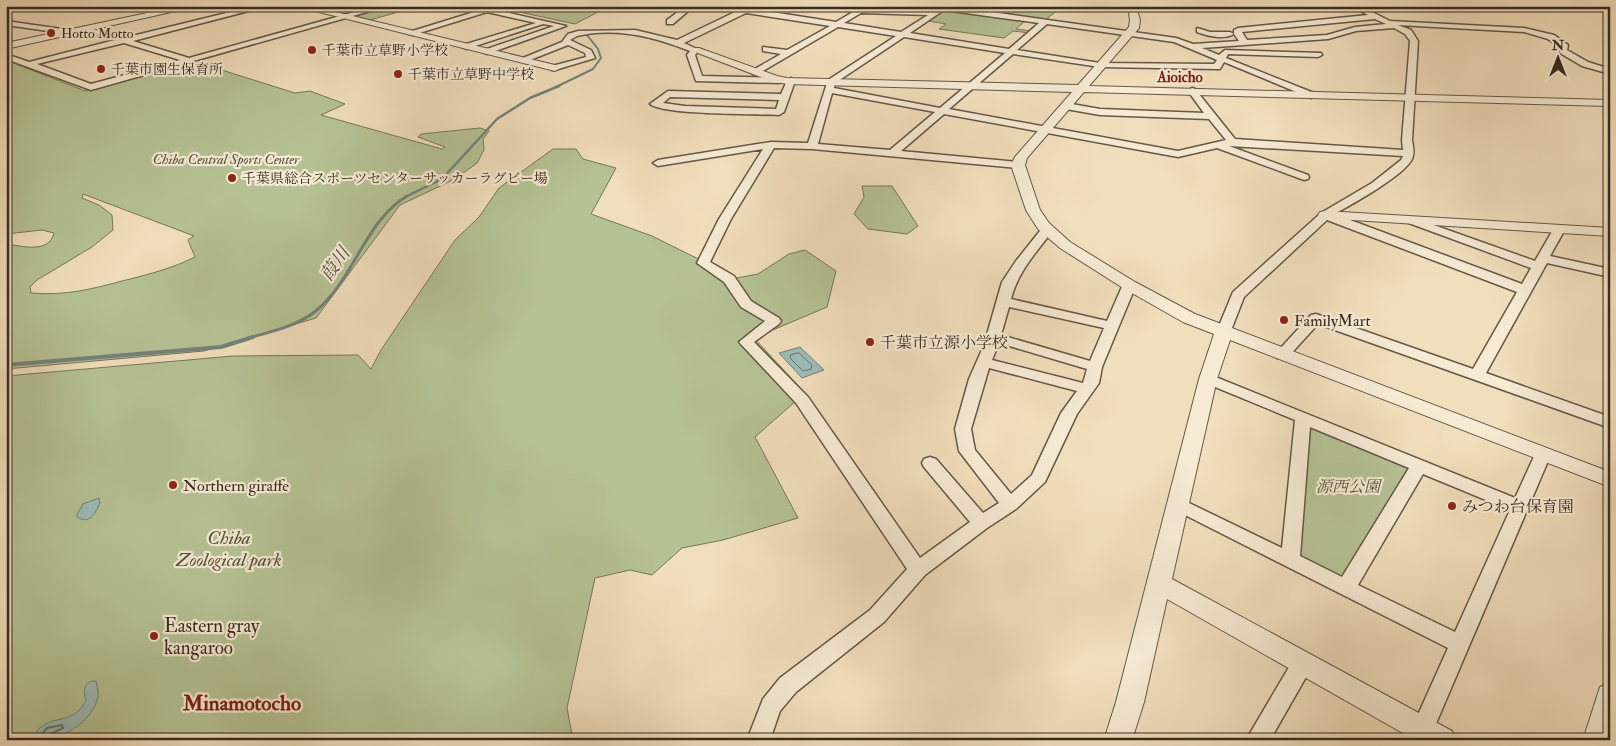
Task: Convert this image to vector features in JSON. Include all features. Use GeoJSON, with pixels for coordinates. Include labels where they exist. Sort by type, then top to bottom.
{"type":"FeatureCollection","features":[{"type":"Feature","properties":{"kind":"street"},"geometry":{"type":"LineString","coordinates":[[6,9],[19,6]]}},
{"type":"Feature","properties":{"kind":"street"},"geometry":{"type":"LineString","coordinates":[[29,64],[265,6]]}},
{"type":"Feature","properties":{"kind":"street"},"geometry":{"type":"LineString","coordinates":[[299,6],[428,38],[467,36]]}},
{"type":"Feature","properties":{"kind":"street"},"geometry":{"type":"LineString","coordinates":[[6,56],[91,87],[385,6]]}},
{"type":"Feature","properties":{"kind":"street"},"geometry":{"type":"LineString","coordinates":[[470,6],[488,15]]}},
{"type":"Feature","properties":{"kind":"street"},"geometry":{"type":"LineString","coordinates":[[670,22],[691,6]]}},
{"type":"Feature","properties":{"kind":"street"},"geometry":{"type":"LineString","coordinates":[[716,6],[1100,65],[1217,67],[1225,52],[1318,54]]}},
{"type":"Feature","properties":{"kind":"street"},"geometry":{"type":"LineString","coordinates":[[677,43],[754,6]]}},
{"type":"Feature","properties":{"kind":"street"},"geometry":{"type":"LineString","coordinates":[[825,6],[860,11],[935,13]]}},
{"type":"Feature","properties":{"kind":"street"},"geometry":{"type":"LineString","coordinates":[[1132,6],[1135,23],[1129,34],[1100,65],[1082,89],[1021,158],[1018,164],[1033,210],[1047,230],[1065,244],[1129,285],[1189,318],[1223,333],[1610,480]]}},
{"type":"Feature","properties":{"kind":"street"},"geometry":{"type":"LineString","coordinates":[[1118,740],[1130,702],[1179,506],[1208,379],[1238,295],[1324,215],[1376,185],[1406,162],[1409,153],[1407,140],[1414,41],[1408,32],[1354,6]]}},
{"type":"Feature","properties":{"kind":"street"},"geometry":{"type":"LineString","coordinates":[[6,46],[189,7]]}},
{"type":"Feature","properties":{"kind":"street"},"geometry":{"type":"LineString","coordinates":[[812,146],[830,86],[945,7],[1176,40],[1311,95]]}},
{"type":"Feature","properties":{"kind":"street"},"geometry":{"type":"LineString","coordinates":[[756,72],[860,11]]}},
{"type":"Feature","properties":{"kind":"street"},"geometry":{"type":"LineString","coordinates":[[410,33],[488,15],[506,14],[562,26],[487,52]]}},
{"type":"Feature","properties":{"kind":"street"},"geometry":{"type":"LineString","coordinates":[[504,24],[523,18]]}},
{"type":"Feature","properties":{"kind":"street"},"geometry":{"type":"LineString","coordinates":[[1238,34],[1238,30],[1301,25],[1331,20],[1524,30],[1551,37],[1565,46],[1563,51],[1585,64],[1610,72]]}},
{"type":"Feature","properties":{"kind":"street"},"geometry":{"type":"LineString","coordinates":[[466,47],[543,22]]}},
{"type":"Feature","properties":{"kind":"street"},"geometry":{"type":"LineString","coordinates":[[892,154],[1045,22]]}},
{"type":"Feature","properties":{"kind":"street"},"geometry":{"type":"LineString","coordinates":[[1192,46],[1328,37],[1386,22]]}},
{"type":"Feature","properties":{"kind":"street"},"geometry":{"type":"LineString","coordinates":[[6,23],[69,32]]}},
{"type":"Feature","properties":{"kind":"street"},"geometry":{"type":"LineString","coordinates":[[86,29],[188,60]]}},
{"type":"Feature","properties":{"kind":"street"},"geometry":{"type":"LineString","coordinates":[[447,38],[466,47],[554,68],[591,58],[588,52],[565,41],[568,37],[575,34],[625,30],[663,37],[779,80]]}},
{"type":"Feature","properties":{"kind":"street"},"geometry":{"type":"LineString","coordinates":[[1200,30],[1214,35],[1238,34]]}},
{"type":"Feature","properties":{"kind":"street"},"geometry":{"type":"LineString","coordinates":[[503,56],[554,38],[556,34],[547,32]]}},
{"type":"Feature","properties":{"kind":"street"},"geometry":{"type":"LineString","coordinates":[[1238,34],[1244,42]]}},
{"type":"Feature","properties":{"kind":"street"},"geometry":{"type":"LineString","coordinates":[[522,60],[569,42]]}},
{"type":"Feature","properties":{"kind":"street"},"geometry":{"type":"LineString","coordinates":[[766,49],[788,53]]}},
{"type":"Feature","properties":{"kind":"street"},"geometry":{"type":"LineString","coordinates":[[695,50],[691,56],[699,79],[779,80],[830,86],[942,111],[1178,154],[1232,142],[1409,153]]}},
{"type":"Feature","properties":{"kind":"street"},"geometry":{"type":"LineString","coordinates":[[785,97],[668,94],[655,104],[686,109],[779,112],[785,97],[791,81]]}},
{"type":"Feature","properties":{"kind":"street"},"geometry":{"type":"LineString","coordinates":[[830,86],[972,86],[1610,103]]}},
{"type":"Feature","properties":{"kind":"street"},"geometry":{"type":"LineString","coordinates":[[1192,91],[1232,142]]}},
{"type":"Feature","properties":{"kind":"street"},"geometry":{"type":"LineString","coordinates":[[1066,106],[1100,112],[1211,116]]}},
{"type":"Feature","properties":{"kind":"street"},"geometry":{"type":"LineString","coordinates":[[771,145],[725,219],[703,263],[729,279],[746,304],[774,321],[746,342],[802,400],[918,570]]}},
{"type":"Feature","properties":{"kind":"street"},"geometry":{"type":"LineString","coordinates":[[658,163],[771,145],[812,146],[1018,164]]}},
{"type":"Feature","properties":{"kind":"street"},"geometry":{"type":"LineString","coordinates":[[1220,146],[1304,177]]}},
{"type":"Feature","properties":{"kind":"street"},"geometry":{"type":"LineString","coordinates":[[1324,215],[1610,232]]}},
{"type":"Feature","properties":{"kind":"street"},"geometry":{"type":"LineString","coordinates":[[1324,215],[1525,290]]}},
{"type":"Feature","properties":{"kind":"street"},"geometry":{"type":"LineString","coordinates":[[1410,220],[1540,262],[1610,273]]}},
{"type":"Feature","properties":{"kind":"street"},"geometry":{"type":"LineString","coordinates":[[1551,229],[1610,241]]}},
{"type":"Feature","properties":{"kind":"street"},"geometry":{"type":"LineString","coordinates":[[1477,376],[1540,262],[1551,229]]}},
{"type":"Feature","properties":{"kind":"street"},"geometry":{"type":"LineString","coordinates":[[1010,505],[967,451],[963,429],[1010,282],[1020,264],[1047,230]]}},
{"type":"Feature","properties":{"kind":"street"},"geometry":{"type":"LineString","coordinates":[[758,740],[770,706],[788,685],[877,616],[918,570],[981,523],[1010,505],[1039,478],[1068,413],[1091,383],[1095,367],[1129,285]]}},
{"type":"Feature","properties":{"kind":"street"},"geometry":{"type":"LineString","coordinates":[[1004,302],[1112,326]]}},
{"type":"Feature","properties":{"kind":"street"},"geometry":{"type":"LineString","coordinates":[[1282,355],[1316,318],[1610,423]]}},
{"type":"Feature","properties":{"kind":"street"},"geometry":{"type":"LineString","coordinates":[[994,336],[1095,367]]}},
{"type":"Feature","properties":{"kind":"street"},"geometry":{"type":"LineString","coordinates":[[984,362],[1087,389]]}},
{"type":"Feature","properties":{"kind":"street"},"geometry":{"type":"LineString","coordinates":[[1208,379],[1520,506]]}},
{"type":"Feature","properties":{"kind":"street"},"geometry":{"type":"LineString","coordinates":[[1290,560],[1303,418]]}},
{"type":"Feature","properties":{"kind":"street"},"geometry":{"type":"LineString","coordinates":[[1159,583],[1303,663],[1427,736],[1460,644],[1543,454]]}},
{"type":"Feature","properties":{"kind":"street"},"geometry":{"type":"LineString","coordinates":[[930,463],[981,523]]}},
{"type":"Feature","properties":{"kind":"street"},"geometry":{"type":"LineString","coordinates":[[1346,588],[1419,466]]}},
{"type":"Feature","properties":{"kind":"street"},"geometry":{"type":"LineString","coordinates":[[1179,506],[1460,644]]}},
{"type":"Feature","properties":{"kind":"street"},"geometry":{"type":"LineString","coordinates":[[1257,740],[1303,663]]}},
{"type":"Feature","properties":{"kind":"street"},"geometry":{"type":"LineString","coordinates":[[1596,740],[1610,695]]}},
{"type":"Feature","properties":{"kind":"green space"},"geometry":{"type":"Polygon","coordinates":[[[390,6],[420,6],[366,21],[353,17],[390,6]]]}},
{"type":"Feature","properties":{"kind":"green space"},"geometry":{"type":"Polygon","coordinates":[[[601,6],[598,12],[575,24],[496,7],[601,6]]]}},
{"type":"Feature","properties":{"kind":"green space"},"geometry":{"type":"Polygon","coordinates":[[[952,6],[1063,6],[1044,21],[954,8],[952,6]]]}},
{"type":"Feature","properties":{"kind":"green space"},"geometry":{"type":"Polygon","coordinates":[[[946,9],[1026,20],[1016,29],[1032,31],[1030,33],[1013,31],[1004,38],[939,29],[946,24],[928,21],[946,9]]]}},
{"type":"Feature","properties":{"kind":"green space","name":"Chiba Central Sports Center"},"geometry":{"type":"Polygon","coordinates":[[[6,60],[85,91],[193,61],[295,93],[310,91],[345,104],[321,115],[442,149],[445,147],[418,137],[421,134],[480,128],[489,131],[483,139],[484,150],[477,163],[455,179],[400,205],[316,318],[204,351],[6,369],[6,244],[27,247],[41,246],[51,240],[54,233],[42,230],[6,234],[6,60]],[[83,194],[82,198],[99,205],[112,215],[113,230],[92,247],[37,280],[30,287],[31,293],[56,294],[79,291],[170,268],[195,257],[188,240],[194,236],[83,194]]]}},
{"type":"Feature","properties":{"kind":"green space","name":"Chiba Zoological park"},"geometry":{"type":"Polygon","coordinates":[[[553,149],[576,149],[583,159],[616,168],[591,214],[652,236],[737,278],[758,274],[789,254],[805,250],[836,271],[827,307],[754,338],[805,393],[755,437],[798,518],[723,540],[682,548],[652,575],[630,570],[595,578],[567,708],[573,740],[6,740],[6,376],[233,356],[358,355],[371,369],[381,350],[455,240],[479,217],[499,188],[553,149]]]}},
{"type":"Feature","properties":{"kind":"green space"},"geometry":{"type":"Polygon","coordinates":[[[862,186],[892,186],[918,226],[907,234],[868,229],[854,214],[864,197],[862,186]]]}},
{"type":"Feature","properties":{"kind":"green space","name":"源西公園"},"geometry":{"type":"Polygon","coordinates":[[[1310,424],[1411,466],[1346,578],[1335,579],[1300,559],[1310,424]]]}},
{"type":"Feature","properties":{"kind":"water"},"geometry":{"type":"Polygon","coordinates":[[[800,347],[824,370],[802,378],[779,353],[800,347]]]}},
{"type":"Feature","properties":{"kind":"water"},"geometry":{"type":"Polygon","coordinates":[[[99,498],[100,503],[91,517],[85,520],[76,516],[83,504],[99,498]]]}},
{"type":"Feature","properties":{"kind":"water"},"geometry":{"type":"Polygon","coordinates":[[[91,681],[96,681],[98,697],[95,706],[81,723],[72,730],[52,738],[32,737],[46,724],[67,718],[80,709],[86,701],[85,687],[91,681]]]}},
{"type":"Feature","properties":{"kind":"building"},"geometry":{"type":"Polygon","coordinates":[[[320,6],[368,6],[346,12],[320,6]]]}},
{"type":"Feature","properties":{"kind":"waterway","name":"葭川"},"geometry":{"type":"LineString","coordinates":[[556,87],[593,69],[601,58],[598,49],[587,35]]}},
{"type":"Feature","properties":{"kind":"waterway","name":"葭川"},"geometry":{"type":"LineString","coordinates":[[407,196],[442,179],[497,119],[530,98],[559,86]]}},
{"type":"Feature","properties":{"kind":"waterway","name":"葭川"},"geometry":{"type":"LineString","coordinates":[[249,338],[293,324],[310,316],[317,310],[341,283],[380,220],[407,196]]}},
{"type":"Feature","properties":{"kind":"waterway","name":"葭川"},"geometry":{"type":"LineString","coordinates":[[6,365],[221,347],[253,337]]}},
{"type":"Feature","properties":{"kind":"place","name":"Hotto Motto"},"geometry":{"type":"Point","coordinates":[51,33]}},
{"type":"Feature","properties":{"kind":"place","name":"千葉市立草野小学校"},"geometry":{"type":"Point","coordinates":[312,50]}},
{"type":"Feature","properties":{"kind":"place","name":"千葉市園生保育所"},"geometry":{"type":"Point","coordinates":[101,69]}},
{"type":"Feature","properties":{"kind":"place","name":"千葉市立草野中学校"},"geometry":{"type":"Point","coordinates":[398,74]}},
{"type":"Feature","properties":{"kind":"place","name":"千葉県総合スポーツセンターサッカーラグビー場"},"geometry":{"type":"Point","coordinates":[232,178]}},
{"type":"Feature","properties":{"kind":"place","name":"FamilyMart"},"geometry":{"type":"Point","coordinates":[1284,320]}},
{"type":"Feature","properties":{"kind":"place","name":"千葉市立源小学校"},"geometry":{"type":"Point","coordinates":[870,342]}},
{"type":"Feature","properties":{"kind":"place","name":"Northern giraffe"},"geometry":{"type":"Point","coordinates":[173,485]}},
{"type":"Feature","properties":{"kind":"place","name":"みつわ台保育園"},"geometry":{"type":"Point","coordinates":[1452,506]}},
{"type":"Feature","properties":{"kind":"place","name":"Eastern gray kangaroo"},"geometry":{"type":"Point","coordinates":[154,636]}},
{"type":"Feature","properties":{"kind":"district","name":"Aioicho"},"geometry":{"type":"Point","coordinates":[1180,77]}},
{"type":"Feature","properties":{"kind":"district","name":"Minamotocho"},"geometry":{"type":"Point","coordinates":[242,703]}}]}
